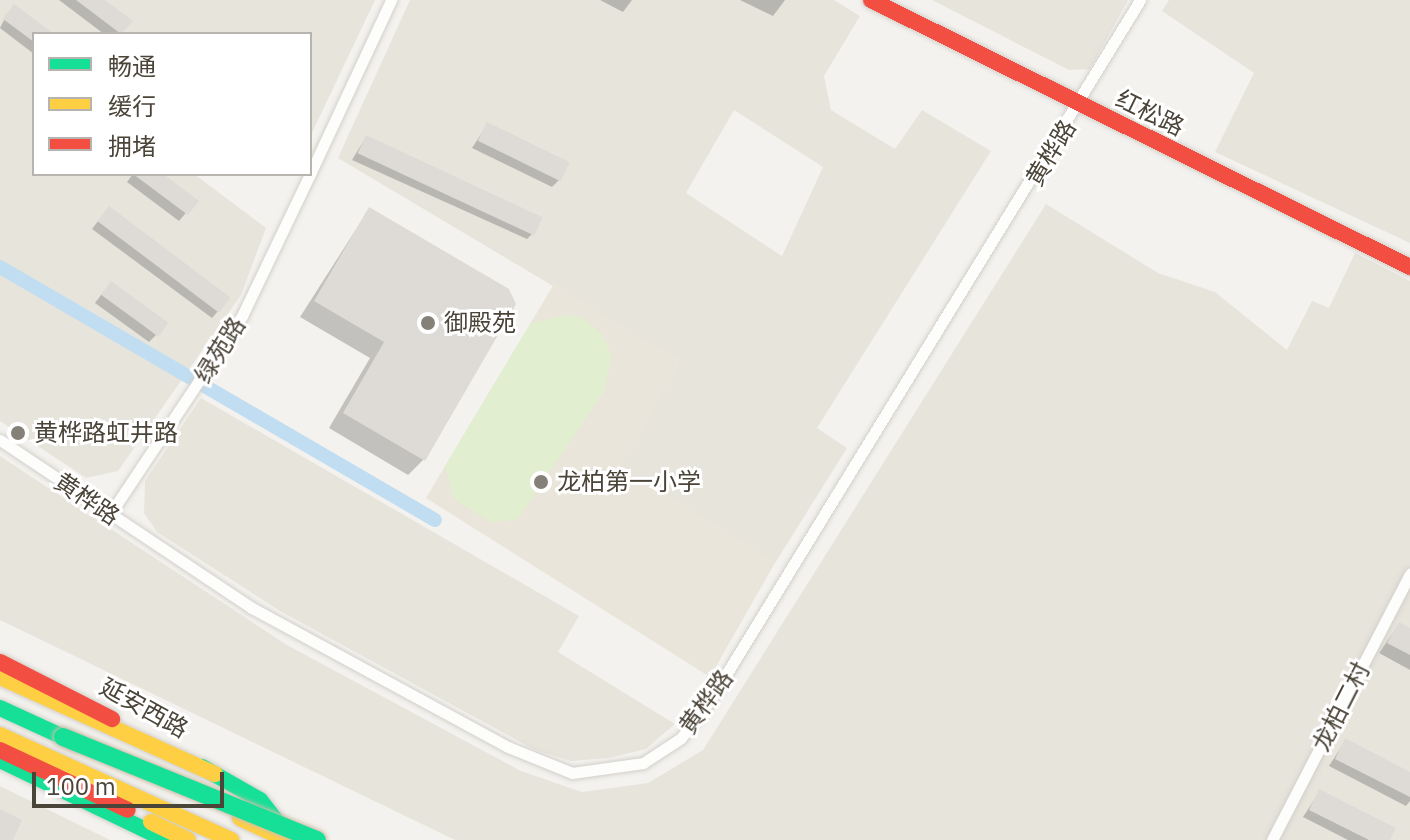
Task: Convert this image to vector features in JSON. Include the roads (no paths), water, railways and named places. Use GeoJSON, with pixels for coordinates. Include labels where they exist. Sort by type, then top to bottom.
{"type":"FeatureCollection","features":[{"type":"Feature","properties":{"kind":"main road","name":"红松路"},"geometry":{"type":"LineString","coordinates":[[871,0],[1410,267]]}},
{"type":"Feature","properties":{"kind":"main road","name":"延安西路"},"geometry":{"type":"LineString","coordinates":[[0,662],[260,800],[288,840]]}},
{"type":"Feature","properties":{"kind":"main road"},"geometry":{"type":"LineString","coordinates":[[0,677],[215,774]]}},
{"type":"Feature","properties":{"kind":"main road"},"geometry":{"type":"LineString","coordinates":[[0,708],[288,840]]}},
{"type":"Feature","properties":{"kind":"main road"},"geometry":{"type":"LineString","coordinates":[[0,735],[231,840]]}},
{"type":"Feature","properties":{"kind":"main road"},"geometry":{"type":"LineString","coordinates":[[63,737],[317,840]]}},
{"type":"Feature","properties":{"kind":"main road"},"geometry":{"type":"LineString","coordinates":[[0,750],[188,840]]}},
{"type":"Feature","properties":{"kind":"main road"},"geometry":{"type":"LineString","coordinates":[[0,760],[166,840]]}},
{"type":"Feature","properties":{"kind":"main road"},"geometry":{"type":"LineString","coordinates":[[0,768],[145,840]]}},
{"type":"Feature","properties":{"kind":"street","name":"绿苑路"},"geometry":{"type":"LineString","coordinates":[[312,170],[391,0]]}},
{"type":"Feature","properties":{"kind":"street","name":"黄桦路"},"geometry":{"type":"LineString","coordinates":[[0,440],[321,648],[550,767],[592,773],[643,763],[681,738],[711,699],[1080,106],[1140,0]]}},
{"type":"Feature","properties":{"kind":"street","name":"绿苑路"},"geometry":{"type":"LineString","coordinates":[[110,514],[209,368],[256,289],[309,176]]}},
{"type":"Feature","properties":{"kind":"street","name":"龙柏二村"},"geometry":{"type":"LineString","coordinates":[[1272,840],[1410,574]]}},
{"type":"Feature","properties":{"kind":"waterway"},"geometry":{"type":"LineString","coordinates":[[0,267],[435,520]]}},
{"type":"Feature","properties":{"kind":"place","name":"御殿苑"},"geometry":{"type":"Point","coordinates":[428,323]}},
{"type":"Feature","properties":{"kind":"place","name":"黄桦路虹井路"},"geometry":{"type":"Point","coordinates":[18,433]}},
{"type":"Feature","properties":{"kind":"place","name":"龙柏第一小学"},"geometry":{"type":"Point","coordinates":[541,482]}}]}
